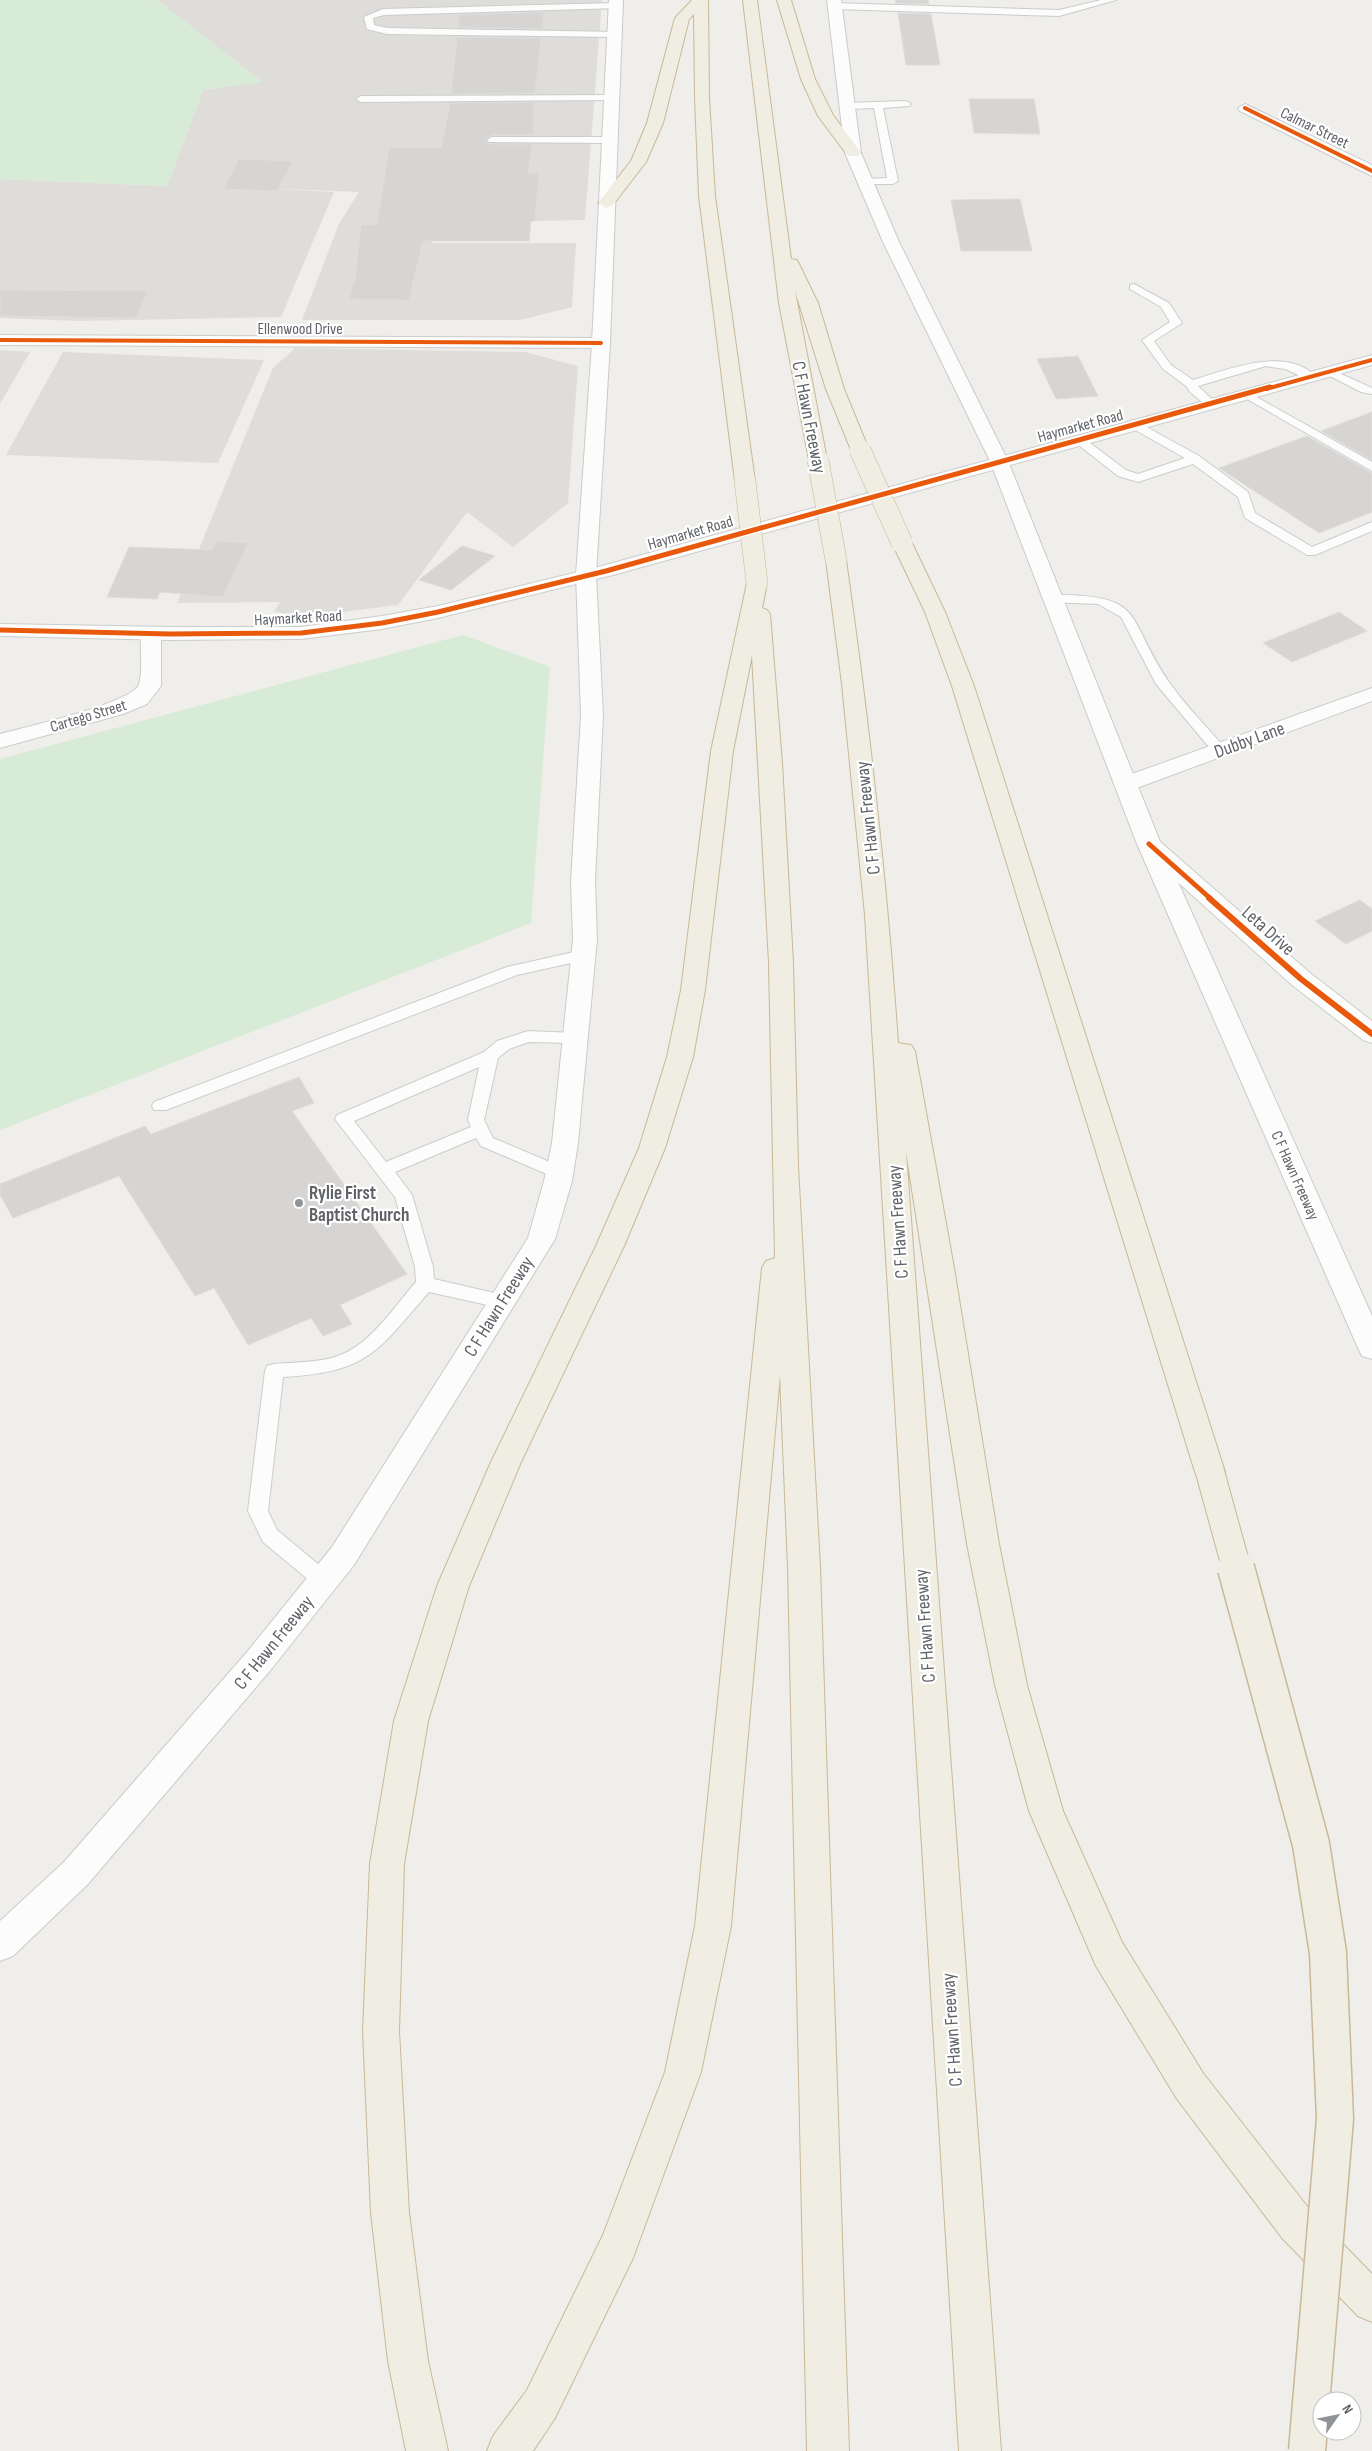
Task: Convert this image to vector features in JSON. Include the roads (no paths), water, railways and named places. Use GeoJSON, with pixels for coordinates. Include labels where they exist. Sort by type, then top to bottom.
{"type":"FeatureCollection","features":[{"type":"Feature","properties":{"kind":"highway"},"geometry":{"type":"LineString","coordinates":[[606,203],[638,162],[655,122],[682,18],[701,0]]}},
{"type":"Feature","properties":{"kind":"highway"},"geometry":{"type":"LineString","coordinates":[[701,0],[702,98],[707,196],[757,583],[771,762],[781,963],[785,1166],[804,1577],[828,2451]]}},
{"type":"Feature","properties":{"kind":"highway","name":"C F Hawn Freeway"},"geometry":{"type":"LineString","coordinates":[[750,0],[772,189],[788,303],[836,560],[853,684],[877,915],[980,2451]]}},
{"type":"Feature","properties":{"kind":"highway"},"geometry":{"type":"LineString","coordinates":[[784,0],[808,79],[826,116],[853,153]]}},
{"type":"Feature","properties":{"kind":"highway"},"geometry":{"type":"LineString","coordinates":[[781,243],[809,303],[835,389],[860,450],[935,612],[964,686],[1210,1472],[1311,1844],[1328,1953],[1335,2119],[1307,2451]]}},
{"type":"Feature","properties":{"kind":"highway"},"geometry":{"type":"LineString","coordinates":[[427,2451],[408,2361],[390,2213],[381,2031],[386,1864],[411,1721],[453,1586],[506,1462],[610,1246],[652,1148],[680,1057],[693,990],[722,751],[757,583]]}},
{"type":"Feature","properties":{"kind":"highway"},"geometry":{"type":"LineString","coordinates":[[877,915],[940,1268],[983,1544],[1011,1685],[1046,1810],[1109,1954],[1190,2086],[1296,2224],[1372,2302]]}},
{"type":"Feature","properties":{"kind":"highway"},"geometry":{"type":"LineString","coordinates":[[508,2451],[540,2404],[619,2244],[683,2072],[713,1926],[748,1575],[785,1166]]}},
{"type":"Feature","properties":{"kind":"main road","name":"C F Hawn Freeway"},"geometry":{"type":"LineString","coordinates":[[0,1944],[76,1874],[258,1662],[343,1556],[541,1239],[560,1173],[583,955],[583,881],[592,716],[586,575],[601,343],[616,3]]}},
{"type":"Feature","properties":{"kind":"main road","name":"C F Hawn Freeway"},"geometry":{"type":"LineString","coordinates":[[834,3],[853,153],[891,242],[999,461],[1150,844],[1372,1348]]}},
{"type":"Feature","properties":{"kind":"main road","name":"Calmar Street"},"geometry":{"type":"LineString","coordinates":[[1245,108],[1372,171]]}},
{"type":"Feature","properties":{"kind":"main road","name":"Ellenwood Drive"},"geometry":{"type":"LineString","coordinates":[[0,340],[601,343]]}},
{"type":"Feature","properties":{"kind":"main road","name":"Haymarket Road"},"geometry":{"type":"LineString","coordinates":[[0,630],[152,634],[320,632],[396,621],[502,598],[1134,424],[1310,377],[1369,364]]}},
{"type":"Feature","properties":{"kind":"main road","name":"Cartego Street"},"geometry":{"type":"LineString","coordinates":[[0,741],[115,709],[138,699],[150,686],[152,634]]}},
{"type":"Feature","properties":{"kind":"main road","name":"Dubby Lane"},"geometry":{"type":"LineString","coordinates":[[1126,784],[1369,699]]}},
{"type":"Feature","properties":{"kind":"main road","name":"Leta Drive"},"geometry":{"type":"LineString","coordinates":[[1150,844],[1301,979],[1372,1034]]}},
{"type":"Feature","properties":{"kind":"lane"},"geometry":{"type":"LineString","coordinates":[[834,3],[1060,13],[1112,0]]}},
{"type":"Feature","properties":{"kind":"lane"},"geometry":{"type":"LineString","coordinates":[[614,34],[387,31],[370,28],[368,17],[383,12],[616,3]]}},
{"type":"Feature","properties":{"kind":"lane"},"geometry":{"type":"LineString","coordinates":[[361,99],[611,98]]}},
{"type":"Feature","properties":{"kind":"lane"},"geometry":{"type":"LineString","coordinates":[[846,106],[906,104]]}},
{"type":"Feature","properties":{"kind":"lane"},"geometry":{"type":"LineString","coordinates":[[866,182],[893,181],[878,105]]}},
{"type":"Feature","properties":{"kind":"lane"},"geometry":{"type":"LineString","coordinates":[[492,140],[609,140]]}},
{"type":"Feature","properties":{"kind":"lane"},"geometry":{"type":"LineString","coordinates":[[1134,287],[1165,304],[1176,323],[1148,340],[1167,367],[1191,384],[1194,390],[1211,404]]}},
{"type":"Feature","properties":{"kind":"lane"},"geometry":{"type":"LineString","coordinates":[[1191,384],[1266,363],[1288,366],[1310,377]]}},
{"type":"Feature","properties":{"kind":"lane"},"geometry":{"type":"LineString","coordinates":[[1330,372],[1366,390],[1372,391]]}},
{"type":"Feature","properties":{"kind":"lane"},"geometry":{"type":"LineString","coordinates":[[1246,394],[1372,467]]}},
{"type":"Feature","properties":{"kind":"lane"},"geometry":{"type":"LineString","coordinates":[[1134,424],[1196,459],[1244,495],[1249,515],[1311,552],[1372,526]]}},
{"type":"Feature","properties":{"kind":"lane"},"geometry":{"type":"LineString","coordinates":[[1078,440],[1122,473],[1138,478],[1196,459]]}},
{"type":"Feature","properties":{"kind":"lane"},"geometry":{"type":"LineString","coordinates":[[1053,599],[1098,599],[1116,606],[1126,614],[1163,684],[1219,750]]}},
{"type":"Feature","properties":{"kind":"lane"},"geometry":{"type":"LineString","coordinates":[[160,1106],[514,971],[583,955]]}},
{"type":"Feature","properties":{"kind":"lane"},"geometry":{"type":"LineString","coordinates":[[323,1580],[294,1558],[270,1536],[258,1511],[274,1371],[318,1367],[342,1362],[359,1355],[374,1343],[425,1284],[424,1267],[403,1195],[343,1119],[490,1056],[503,1045],[528,1036],[575,1038]]}},
{"type":"Feature","properties":{"kind":"lane"},"geometry":{"type":"LineString","coordinates":[[490,1056],[476,1120],[487,1142],[560,1173]]}},
{"type":"Feature","properties":{"kind":"lane"},"geometry":{"type":"LineString","coordinates":[[384,1170],[481,1129]]}},
{"type":"Feature","properties":{"kind":"lane"},"geometry":{"type":"LineString","coordinates":[[425,1284],[501,1301]]}},
{"type":"Feature","properties":{"kind":"place","name":"Rylie First Baptist Church"},"geometry":{"type":"Point","coordinates":[299,1203]}}]}
